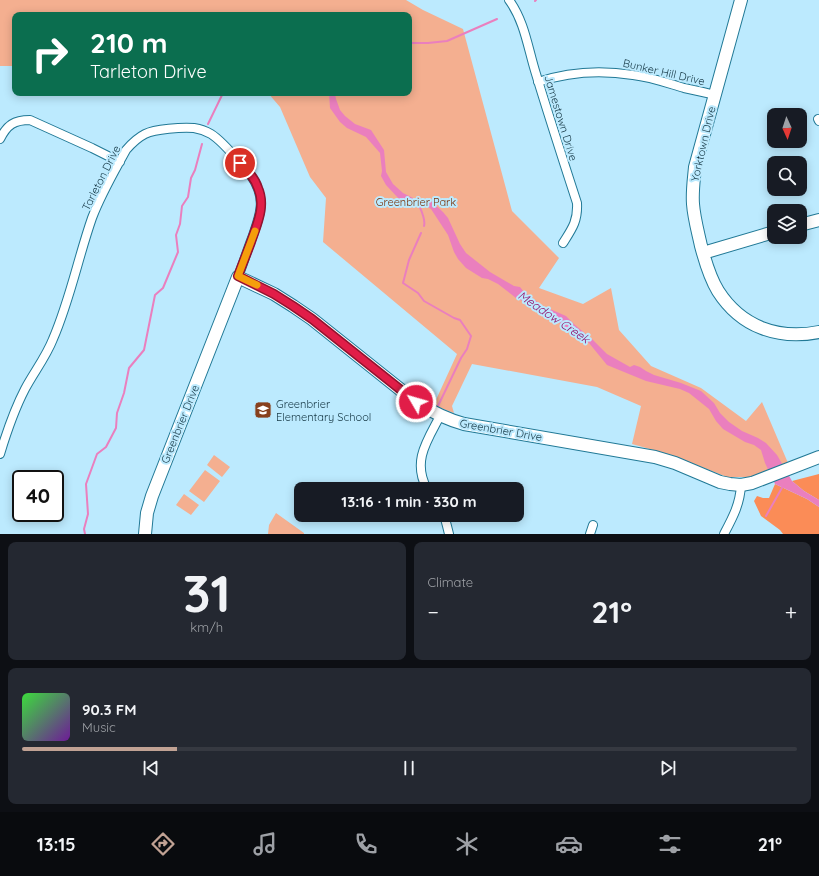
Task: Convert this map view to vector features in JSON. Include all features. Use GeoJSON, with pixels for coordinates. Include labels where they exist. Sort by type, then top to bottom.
{"type":"FeatureCollection","features":[{"type":"Feature","properties":{"kind":"street","name":"Jamestown Drive"},"geometry":{"type":"LineString","coordinates":[[509,0],[517,11],[524,27],[538,82],[576,203],[576,218],[572,230],[563,243]]}},
{"type":"Feature","properties":{"kind":"street","name":"Yorktown Drive"},"geometry":{"type":"LineString","coordinates":[[741,0],[695,167],[693,185],[695,219],[703,253],[712,280],[730,307],[746,320],[767,330],[786,334],[819,332]]}},
{"type":"Feature","properties":{"kind":"street","name":"Bunker Hill Drive"},"geometry":{"type":"LineString","coordinates":[[538,82],[576,73],[634,74],[714,95]]}},
{"type":"Feature","properties":{"kind":"street"},"geometry":{"type":"LineString","coordinates":[[0,139],[8,126],[24,120],[30,120],[120,162]]}},
{"type":"Feature","properties":{"kind":"street","name":"Tarleton Drive"},"geometry":{"type":"LineString","coordinates":[[0,454],[8,426],[16,406],[44,358],[61,320],[93,217],[103,193],[126,150],[132,142],[146,133],[156,130],[194,128],[202,130],[220,140],[250,174],[261,196],[262,207],[260,218],[238,276]]}},
{"type":"Feature","properties":{"kind":"street"},"geometry":{"type":"LineString","coordinates":[[807,223],[819,220]]}},
{"type":"Feature","properties":{"kind":"street"},"geometry":{"type":"LineString","coordinates":[[703,253],[767,234]]}},
{"type":"Feature","properties":{"kind":"street","name":"Greenbrier Drive"},"geometry":{"type":"LineString","coordinates":[[145,534],[147,514],[152,496],[238,276],[274,294],[312,319],[428,410],[440,416],[464,424],[655,457],[675,463],[720,482],[730,484],[741,485],[756,482],[819,457]]}},
{"type":"Feature","properties":{"kind":"street"},"geometry":{"type":"LineString","coordinates":[[424,482],[420,470],[421,455],[424,446],[440,416]]}},
{"type":"Feature","properties":{"kind":"street"},"geometry":{"type":"LineString","coordinates":[[724,534],[737,510],[741,485]]}},
{"type":"Feature","properties":{"kind":"street"},"geometry":{"type":"LineString","coordinates":[[446,522],[448,534]]}},
{"type":"Feature","properties":{"kind":"street"},"geometry":{"type":"LineString","coordinates":[[590,534],[593,525]]}},
{"type":"Feature","properties":{"kind":"green space","name":"Greenbrier Park"},"geometry":{"type":"Polygon","coordinates":[[[0,0],[406,0],[423,10],[463,29],[512,211],[559,258],[539,288],[583,304],[611,288],[619,330],[651,366],[701,388],[746,421],[762,402],[788,463],[750,477],[727,477],[671,455],[632,444],[641,406],[597,387],[472,364],[452,406],[454,413],[428,403],[435,402],[457,354],[323,242],[326,198],[310,177],[280,107],[271,96],[412,96],[412,12],[12,12],[12,66],[0,66],[0,0]]]}},
{"type":"Feature","properties":{"kind":"green space"},"geometry":{"type":"Polygon","coordinates":[[[214,455],[230,467],[222,477],[207,465],[214,455]]]}},
{"type":"Feature","properties":{"kind":"green space"},"geometry":{"type":"Polygon","coordinates":[[[205,470],[220,481],[204,502],[189,491],[205,470]]]}},
{"type":"Feature","properties":{"kind":"green space"},"geometry":{"type":"Polygon","coordinates":[[[184,494],[199,505],[191,515],[176,505],[184,494]]]}},
{"type":"Feature","properties":{"kind":"green space"},"geometry":{"type":"Polygon","coordinates":[[[276,513],[304,534],[268,534],[269,525],[276,513]]]}},
{"type":"Feature","properties":{"kind":"shaded area"},"geometry":{"type":"Polygon","coordinates":[[[819,474],[819,500],[804,491],[792,481],[819,474]]]}},
{"type":"Feature","properties":{"kind":"shaded area"},"geometry":{"type":"Polygon","coordinates":[[[775,484],[807,499],[819,507],[819,534],[783,534],[761,516],[754,501],[757,496],[769,498],[775,484]]]}},
{"type":"Feature","properties":{"kind":"water","name":"Meadow Creek"},"geometry":{"type":"Polygon","coordinates":[[[329,96],[336,96],[340,110],[345,116],[355,124],[371,130],[384,150],[386,172],[393,184],[403,193],[417,200],[431,201],[443,212],[448,218],[460,244],[466,253],[490,272],[514,286],[520,287],[524,292],[543,306],[566,316],[607,354],[630,367],[634,365],[640,367],[654,375],[701,391],[714,403],[720,413],[729,422],[742,431],[766,443],[777,455],[792,481],[804,491],[819,500],[819,507],[807,499],[775,484],[765,463],[761,450],[723,429],[709,409],[689,393],[680,389],[646,381],[607,365],[582,336],[567,329],[544,311],[516,298],[498,284],[482,278],[466,268],[458,259],[448,235],[431,209],[427,206],[400,200],[386,185],[381,176],[382,171],[380,153],[366,137],[347,128],[340,122],[330,108],[329,96]]]}},
{"type":"Feature","properties":{"kind":"waterway"},"geometry":{"type":"LineString","coordinates":[[412,43],[447,41],[497,19]]}},
{"type":"Feature","properties":{"kind":"waterway"},"geometry":{"type":"LineString","coordinates":[[208,124],[222,96]]}},
{"type":"Feature","properties":{"kind":"waterway"},"geometry":{"type":"LineString","coordinates":[[85,534],[84,529],[88,514],[86,484],[97,454],[106,447],[116,428],[117,413],[124,393],[129,368],[144,350],[155,295],[163,288],[178,252],[176,235],[180,224],[182,206],[188,197],[191,178],[195,170],[202,144]]}},
{"type":"Feature","properties":{"kind":"waterway"},"geometry":{"type":"LineString","coordinates":[[418,203],[424,217],[424,226]]}},
{"type":"Feature","properties":{"kind":"waterway"},"geometry":{"type":"LineString","coordinates":[[421,233],[409,260],[403,283],[418,293],[424,301],[460,320],[471,336],[467,349],[461,358],[438,406]]}},
{"type":"Feature","properties":{"kind":"waterway"},"geometry":{"type":"LineString","coordinates":[[766,516],[783,486]]}},
{"type":"Feature","properties":{"kind":"slow traffic"},"geometry":{"type":"LineString","coordinates":[[255,231],[238,276],[257,285]]}},
{"type":"Feature","properties":{"kind":"place","name":"Greenbrier Elementary School"},"geometry":{"type":"Point","coordinates":[263,410]}},
{"type":"Feature","properties":{"kind":"route"},"geometry":{"type":"LineString","coordinates":[[240,163],[250,174],[258,188],[261,196],[262,207],[260,218],[238,276],[274,294],[312,319],[416,402]]}}]}
